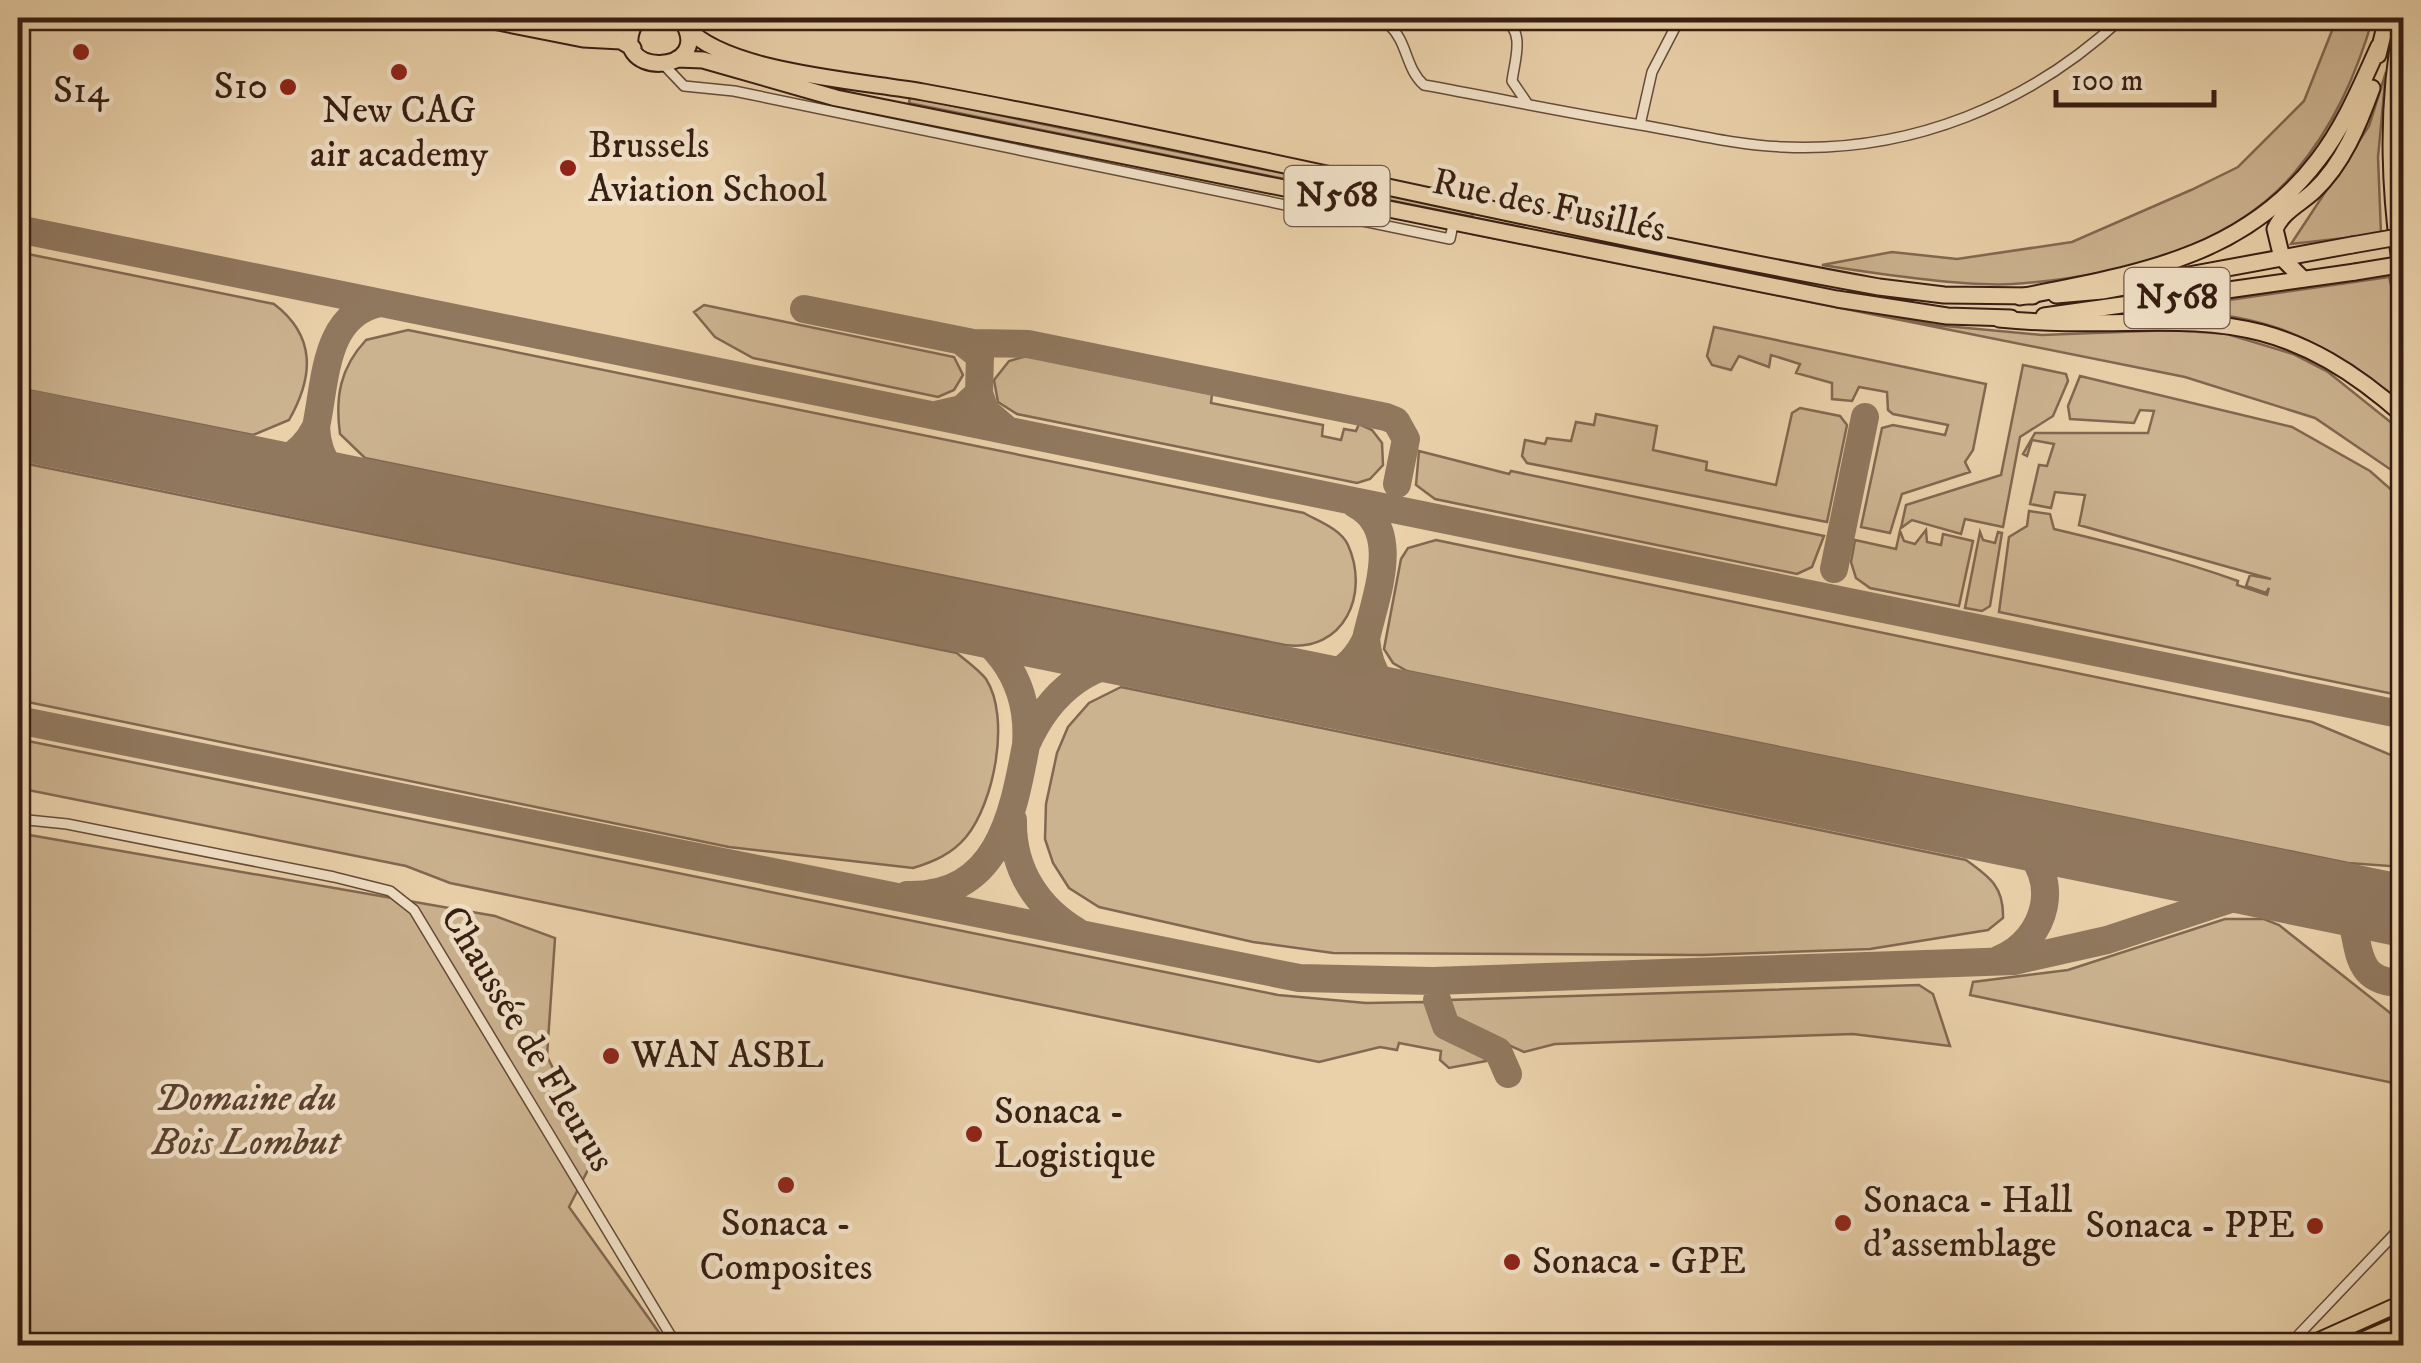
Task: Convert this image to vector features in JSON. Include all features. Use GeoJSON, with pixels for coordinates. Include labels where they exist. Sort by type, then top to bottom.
{"type":"FeatureCollection","features":[{"type":"Feature","properties":{"kind":"highway","name":"N568"},"geometry":{"type":"LineString","coordinates":[[478,18],[583,39],[621,42],[646,62],[671,62],[688,41],[683,22]]}},
{"type":"Feature","properties":{"kind":"highway"},"geometry":{"type":"LineString","coordinates":[[542,18],[608,30],[637,20],[633,48]]}},
{"type":"Feature","properties":{"kind":"highway"},"geometry":{"type":"LineString","coordinates":[[2303,280],[2282,258],[2274,237],[2278,223],[2314,191],[2344,153],[2371,91],[2387,18]]}},
{"type":"Feature","properties":{"kind":"highway"},"geometry":{"type":"LineString","coordinates":[[2403,18],[2391,106],[2390,161],[2392,216],[2404,288]]}},
{"type":"Feature","properties":{"kind":"highway","name":"Rue des Fusillés"},"geometry":{"type":"LineString","coordinates":[[683,22],[707,46],[805,74],[1167,140],[1841,280],[1944,296],[2020,297],[2102,291],[2404,236]]}},
{"type":"Feature","properties":{"kind":"highway"},"geometry":{"type":"LineString","coordinates":[[504,35],[583,39]]}},
{"type":"Feature","properties":{"kind":"highway"},"geometry":{"type":"LineString","coordinates":[[2020,297],[2134,273],[2198,254],[2259,218],[2319,159],[2358,96],[2380,46]]}},
{"type":"Feature","properties":{"kind":"highway","name":"Rue des Fusillés"},"geometry":{"type":"LineString","coordinates":[[671,62],[703,60],[836,98],[1875,306],[1999,319],[2072,314],[2404,264]]}},
{"type":"Feature","properties":{"kind":"highway"},"geometry":{"type":"LineString","coordinates":[[1999,319],[2062,324],[2182,320],[2248,328],[2314,350],[2352,373],[2404,416]]}},
{"type":"Feature","properties":{"kind":"main road"},"geometry":{"type":"LineString","coordinates":[[2306,1346],[2404,1302]]}},
{"type":"Feature","properties":{"kind":"main road"},"geometry":{"type":"LineString","coordinates":[[2348,1346],[2404,1322]]}},
{"type":"Feature","properties":{"kind":"street"},"geometry":{"type":"LineString","coordinates":[[1349,18],[1389,25],[1404,44],[1412,74],[1424,85],[1782,147],[1826,148],[1890,140],[1948,125],[2002,102],[2071,62],[2122,18]]}},
{"type":"Feature","properties":{"kind":"street"},"geometry":{"type":"LineString","coordinates":[[1389,25],[1409,18]]}},
{"type":"Feature","properties":{"kind":"street"},"geometry":{"type":"LineString","coordinates":[[1502,18],[1513,23],[1518,36],[1512,81],[1529,105]]}},
{"type":"Feature","properties":{"kind":"street"},"geometry":{"type":"LineString","coordinates":[[1640,124],[1652,72],[1680,18]]}},
{"type":"Feature","properties":{"kind":"street"},"geometry":{"type":"LineString","coordinates":[[671,62],[684,86],[734,90],[1450,239],[1454,220]]}},
{"type":"Feature","properties":{"kind":"street","name":"Chaussée de Fleurus"},"geometry":{"type":"LineString","coordinates":[[18,818],[68,824],[334,877],[390,891],[414,910],[677,1346]]}},
{"type":"Feature","properties":{"kind":"street"},"geometry":{"type":"LineString","coordinates":[[2288,1346],[2404,1224]]}},
{"type":"Feature","properties":{"kind":"green space"},"geometry":{"type":"Polygon","coordinates":[[[2337,18],[2373,18],[2351,80],[2321,137],[2268,199],[2237,222],[2202,240],[2127,266],[2012,284],[1944,281],[1822,265],[1892,252],[1957,259],[2072,242],[2191,190],[2238,167],[2304,101],[2337,18]]]}},
{"type":"Feature","properties":{"kind":"green space"},"geometry":{"type":"Polygon","coordinates":[[[2386,72],[2378,157],[2381,234],[2291,244],[2369,126],[2386,72]]]}},
{"type":"Feature","properties":{"kind":"green space"},"geometry":{"type":"Polygon","coordinates":[[[910,97],[1473,212],[1472,217],[909,103],[910,97]]]}},
{"type":"Feature","properties":{"kind":"green space"},"geometry":{"type":"Polygon","coordinates":[[[1472,234],[1935,325],[2042,335],[2172,330],[2227,334],[2293,354],[2328,372],[2403,432],[2403,478],[2315,418],[2185,377],[1472,234]]]}},
{"type":"Feature","properties":{"kind":"green space"},"geometry":{"type":"Polygon","coordinates":[[[18,252],[274,304],[298,329],[307,358],[303,388],[289,420],[253,435],[18,388],[18,252]]]}},
{"type":"Feature","properties":{"kind":"green space"},"geometry":{"type":"Polygon","coordinates":[[[2389,277],[2403,331],[2403,407],[2341,359],[2281,329],[2215,314],[2138,313],[2389,277]]]}},
{"type":"Feature","properties":{"kind":"green space"},"geometry":{"type":"Polygon","coordinates":[[[704,305],[954,357],[963,375],[954,390],[938,397],[753,358],[715,337],[694,312],[704,305]]]}},
{"type":"Feature","properties":{"kind":"green space"},"geometry":{"type":"Polygon","coordinates":[[[1714,327],[1986,384],[1973,450],[1965,462],[1970,472],[1902,494],[1890,533],[1861,527],[1882,428],[1893,425],[1945,435],[1948,425],[1893,414],[1888,410],[1887,392],[1859,387],[1852,401],[1832,399],[1832,383],[1796,373],[1800,364],[1771,355],[1769,367],[1739,356],[1731,370],[1712,365],[1707,356],[1714,327]]]}},
{"type":"Feature","properties":{"kind":"green space"},"geometry":{"type":"Polygon","coordinates":[[[408,330],[1304,513],[1345,539],[1354,564],[1353,600],[1337,630],[1323,640],[1285,645],[365,458],[340,434],[339,395],[345,372],[366,340],[408,330]]]}},
{"type":"Feature","properties":{"kind":"green space"},"geometry":{"type":"Polygon","coordinates":[[[1027,356],[1212,394],[1211,403],[1323,425],[1322,436],[1341,440],[1344,429],[1356,431],[1359,424],[1372,430],[1382,443],[1383,465],[1370,479],[1357,483],[1017,414],[998,402],[994,380],[1009,361],[1027,356]]]}},
{"type":"Feature","properties":{"kind":"green space"},"geometry":{"type":"Polygon","coordinates":[[[2023,365],[2066,374],[2068,381],[2053,416],[2020,437],[2003,527],[1965,519],[1961,534],[1912,520],[1901,528],[1906,505],[2001,475],[2023,365]]]}},
{"type":"Feature","properties":{"kind":"green space"},"geometry":{"type":"Polygon","coordinates":[[[2080,376],[2292,427],[2370,471],[2403,500],[2403,696],[1999,612],[2009,537],[2027,526],[2029,511],[2050,514],[2054,529],[2192,566],[2267,595],[2269,588],[2266,593],[2246,586],[2250,575],[2271,579],[2079,525],[2085,495],[2055,492],[2051,508],[2030,504],[2039,465],[2047,466],[2054,444],[2032,440],[2027,456],[2023,454],[2035,433],[2148,433],[2154,411],[2140,410],[2134,423],[2070,419],[2068,406],[2080,376]]]}},
{"type":"Feature","properties":{"kind":"green space"},"geometry":{"type":"Polygon","coordinates":[[[1800,408],[1840,416],[1847,425],[1827,522],[1527,463],[1522,456],[1525,440],[1545,444],[1547,438],[1571,441],[1576,422],[1594,425],[1596,414],[1657,426],[1653,450],[1707,462],[1706,470],[1776,485],[1792,413],[1800,408]]]}},
{"type":"Feature","properties":{"kind":"green space"},"geometry":{"type":"Polygon","coordinates":[[[1419,451],[1509,474],[1511,471],[1824,536],[1812,567],[1797,574],[1435,499],[1416,485],[1419,451]]]}},
{"type":"Feature","properties":{"kind":"green space"},"geometry":{"type":"Polygon","coordinates":[[[18,462],[957,653],[986,679],[997,715],[996,760],[984,803],[961,843],[942,857],[913,868],[729,847],[18,700],[18,462]]]}},
{"type":"Feature","properties":{"kind":"green space"},"geometry":{"type":"Polygon","coordinates":[[[1926,530],[1927,542],[1941,545],[1943,534],[1973,541],[1959,606],[1870,588],[1856,578],[1851,562],[1855,540],[1896,549],[1900,531],[1904,541],[1915,544],[1926,530]]]}},
{"type":"Feature","properties":{"kind":"green space"},"geometry":{"type":"Polygon","coordinates":[[[1980,532],[1983,540],[1995,543],[1998,532],[2002,533],[1990,606],[1982,611],[1965,608],[1980,532]]]}},
{"type":"Feature","properties":{"kind":"green space"},"geometry":{"type":"Polygon","coordinates":[[[1436,540],[2312,722],[2403,760],[2403,867],[2348,863],[1407,671],[1393,663],[1384,649],[1401,559],[1408,548],[1436,540]]]}},
{"type":"Feature","properties":{"kind":"green space"},"geometry":{"type":"Polygon","coordinates":[[[1121,687],[1966,860],[1994,884],[2001,898],[2003,918],[1988,930],[1870,949],[1702,955],[1333,953],[1253,942],[1099,907],[1069,888],[1053,863],[1045,839],[1046,804],[1057,753],[1068,727],[1089,703],[1121,687]]]}},
{"type":"Feature","properties":{"kind":"green space"},"geometry":{"type":"Polygon","coordinates":[[[18,739],[1278,995],[1366,1003],[1425,1002],[1434,1026],[1479,1050],[1486,1061],[1449,1068],[1440,1060],[1441,1051],[1399,1043],[1397,1050],[1380,1047],[1319,1062],[450,883],[406,866],[18,788],[18,739]]]}},
{"type":"Feature","properties":{"kind":"green space","name":"Domaine du Bois Lombut"},"geometry":{"type":"Polygon","coordinates":[[[18,833],[495,916],[555,938],[547,1056],[595,1156],[569,1207],[668,1345],[18,1345],[18,833]]]}},
{"type":"Feature","properties":{"kind":"green space"},"geometry":{"type":"Polygon","coordinates":[[[2225,919],[2264,919],[2279,925],[2394,1016],[2403,1015],[2403,1085],[1970,995],[1973,982],[2068,970],[2225,919]]]}},
{"type":"Feature","properties":{"kind":"green space"},"geometry":{"type":"Polygon","coordinates":[[[1919,985],[1933,994],[1950,1046],[1853,1034],[1555,1044],[1524,1052],[1457,1022],[1449,1000],[1919,985]]]}},
{"type":"Feature","properties":{"kind":"taxiway"},"geometry":{"type":"LineString","coordinates":[[18,229],[2404,715]]}},
{"type":"Feature","properties":{"kind":"taxiway"},"geometry":{"type":"LineString","coordinates":[[316,427],[326,370],[338,334],[362,309],[381,303]]}},
{"type":"Feature","properties":{"kind":"taxiway"},"geometry":{"type":"LineString","coordinates":[[804,309],[973,343],[1028,344],[1386,417],[1396,421],[1406,439],[1397,484]]}},
{"type":"Feature","properties":{"kind":"taxiway"},"geometry":{"type":"LineString","coordinates":[[961,341],[980,356],[979,393]]}},
{"type":"Feature","properties":{"kind":"taxiway"},"geometry":{"type":"LineString","coordinates":[[936,415],[962,409],[979,393],[985,411],[1006,429]]}},
{"type":"Feature","properties":{"kind":"taxiway"},"geometry":{"type":"LineString","coordinates":[[1834,569],[1865,417]]}},
{"type":"Feature","properties":{"kind":"taxiway"},"geometry":{"type":"LineString","coordinates":[[235,469],[283,461],[301,448],[316,427],[320,451],[331,470],[368,496]]}},
{"type":"Feature","properties":{"kind":"taxiway"},"geometry":{"type":"LineString","coordinates":[[1355,504],[1370,515],[1379,530],[1382,547],[1379,584],[1366,639]]}},
{"type":"Feature","properties":{"kind":"taxiway"},"geometry":{"type":"LineString","coordinates":[[927,610],[970,629],[1002,658],[1022,698],[1026,745],[1051,704],[1083,676],[1123,661],[1171,660]]}},
{"type":"Feature","properties":{"kind":"taxiway"},"geometry":{"type":"LineString","coordinates":[[1283,683],[1310,681],[1342,669],[1366,639],[1375,674],[1397,698],[1419,711]]}},
{"type":"Feature","properties":{"kind":"taxiway"},"geometry":{"type":"LineString","coordinates":[[18,720],[1299,978],[1433,981],[2014,961],[2107,940],[2267,887],[2339,902],[2348,913],[2363,964],[2371,974],[2384,981],[2404,983]]}},
{"type":"Feature","properties":{"kind":"taxiway"},"geometry":{"type":"LineString","coordinates":[[907,895],[938,892],[963,882],[982,867],[1007,823],[1026,745]]}},
{"type":"Feature","properties":{"kind":"taxiway"},"geometry":{"type":"LineString","coordinates":[[1013,820],[1017,855],[1030,885],[1050,911],[1078,932]]}},
{"type":"Feature","properties":{"kind":"taxiway"},"geometry":{"type":"LineString","coordinates":[[1968,823],[1995,830],[2020,843],[2042,873],[2044,907],[2038,923],[2016,950],[2000,959]]}},
{"type":"Feature","properties":{"kind":"taxiway"},"geometry":{"type":"LineString","coordinates":[[2351,901],[2404,889]]}},
{"type":"Feature","properties":{"kind":"taxiway"},"geometry":{"type":"LineString","coordinates":[[2388,908],[2404,908]]}},
{"type":"Feature","properties":{"kind":"taxiway"},"geometry":{"type":"LineString","coordinates":[[1437,1000],[1446,1026],[1498,1051],[1508,1074]]}},
{"type":"Feature","properties":{"kind":"runway"},"geometry":{"type":"LineString","coordinates":[[18,424],[2404,911]]}},
{"type":"Feature","properties":{"kind":"place","name":"S14"},"geometry":{"type":"Point","coordinates":[81,52]}},
{"type":"Feature","properties":{"kind":"place","name":"New CAG air academy"},"geometry":{"type":"Point","coordinates":[399,72]}},
{"type":"Feature","properties":{"kind":"place","name":"S10"},"geometry":{"type":"Point","coordinates":[288,87]}},
{"type":"Feature","properties":{"kind":"place","name":"Brussels Aviation School"},"geometry":{"type":"Point","coordinates":[568,168]}},
{"type":"Feature","properties":{"kind":"place","name":"WAN ASBL"},"geometry":{"type":"Point","coordinates":[611,1056]}},
{"type":"Feature","properties":{"kind":"place","name":"Sonaca - Logistique"},"geometry":{"type":"Point","coordinates":[974,1134]}},
{"type":"Feature","properties":{"kind":"place","name":"Sonaca - Composites"},"geometry":{"type":"Point","coordinates":[786,1185]}},
{"type":"Feature","properties":{"kind":"place","name":"Sonaca - Hall d'assemblage"},"geometry":{"type":"Point","coordinates":[1843,1223]}},
{"type":"Feature","properties":{"kind":"place","name":"Sonaca - PPE"},"geometry":{"type":"Point","coordinates":[2315,1226]}},
{"type":"Feature","properties":{"kind":"place","name":"Sonaca - GPE"},"geometry":{"type":"Point","coordinates":[1512,1262]}}]}
